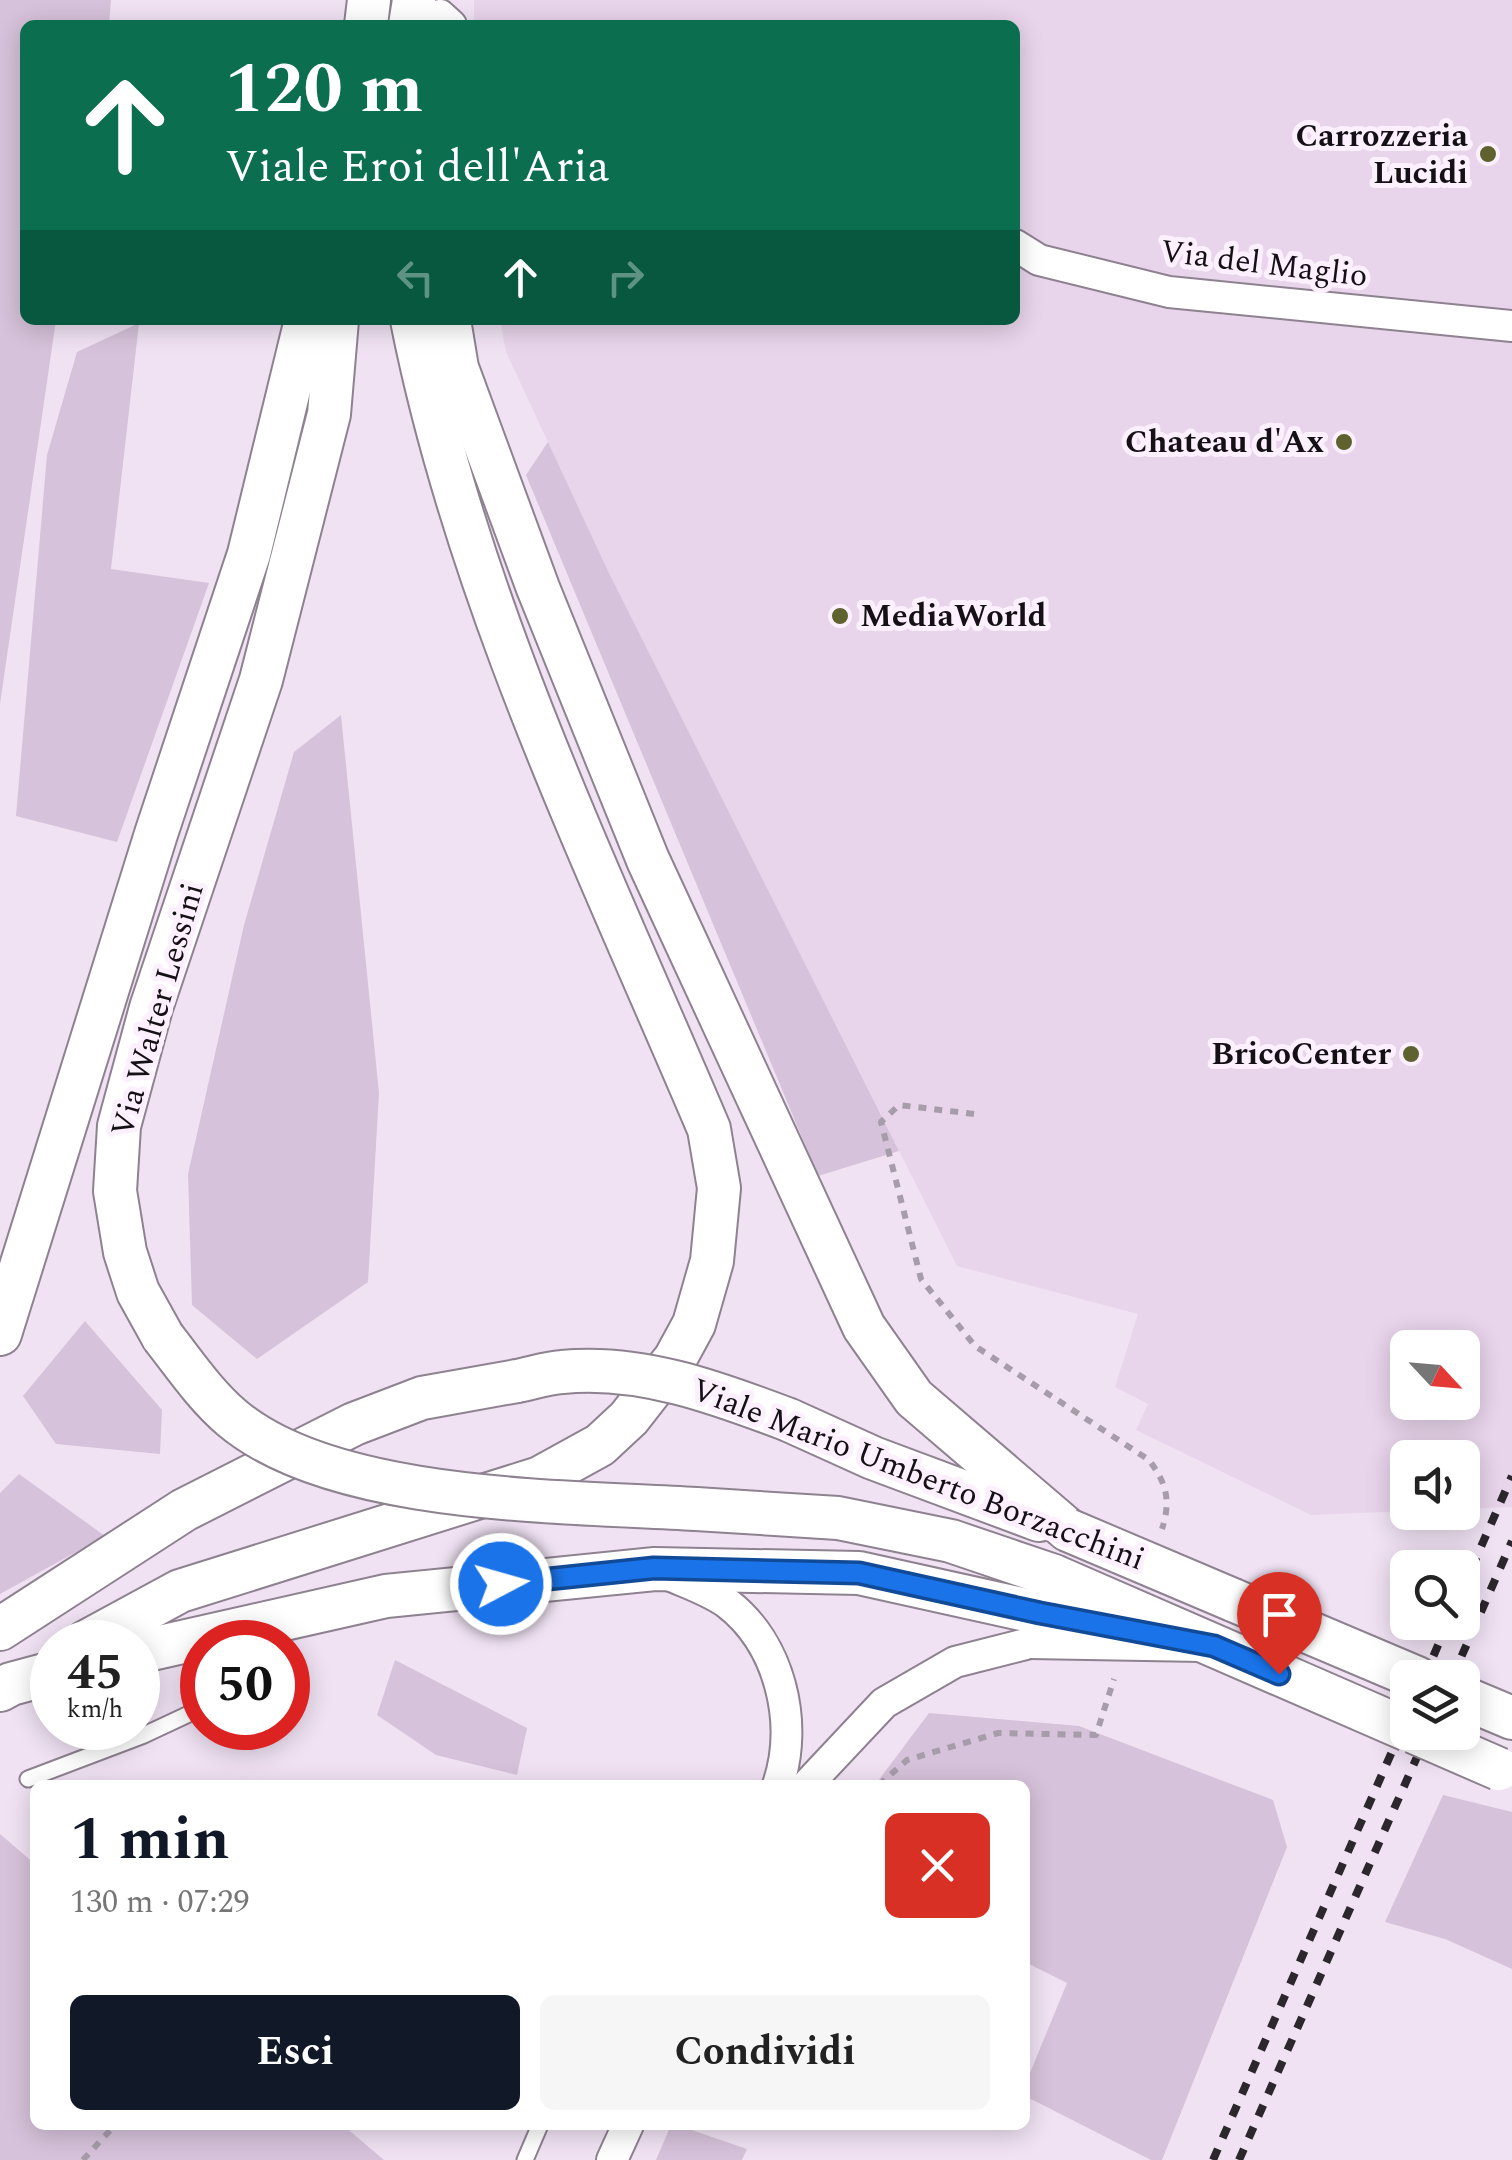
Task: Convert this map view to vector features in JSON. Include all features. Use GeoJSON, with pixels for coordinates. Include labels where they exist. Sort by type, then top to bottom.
{"type":"FeatureCollection","features":[{"type":"Feature","properties":{"kind":"main road","name":"Via Walter Lessini"},"geometry":{"type":"LineString","coordinates":[[0,1334],[248,554],[305,325]]}},
{"type":"Feature","properties":{"kind":"main road","name":"Via Walter Lessini"},"geometry":{"type":"LineString","coordinates":[[337,325],[329,414],[261,680],[152,1008],[120,1126],[115,1190],[125,1252],[138,1292],[163,1337],[205,1392],[234,1420],[266,1442],[321,1467],[466,1495],[838,1518],[951,1541],[1041,1610]]}},
{"type":"Feature","properties":{"kind":"main road"},"geometry":{"type":"LineString","coordinates":[[127,1620],[180,1592],[540,1478],[600,1446],[629,1418],[676,1359],[694,1324],[712,1261],[719,1188],[709,1129],[514,671],[428,399],[413,325]]}},
{"type":"Feature","properties":{"kind":"main road"},"geometry":{"type":"LineString","coordinates":[[450,325],[457,368],[538,588],[648,860],[864,1328],[914,1398],[1068,1530]]}},
{"type":"Feature","properties":{"kind":"main road","name":"Viale Mario Umberto Borzacchini"},"geometry":{"type":"LineString","coordinates":[[0,1628],[184,1510],[354,1424],[422,1398],[564,1372],[640,1376],[713,1392],[789,1420],[873,1458],[1068,1530],[1390,1667]]}},
{"type":"Feature","properties":{"kind":"main road"},"geometry":{"type":"LineString","coordinates":[[160,1647],[386,1596],[654,1568],[859,1573],[1214,1646],[1390,1722]]}},
{"type":"Feature","properties":{"kind":"main road"},"geometry":{"type":"LineString","coordinates":[[5,1687],[30,1673]]}},
{"type":"Feature","properties":{"kind":"main road"},"geometry":{"type":"LineString","coordinates":[[5,1687],[30,1680]]}},
{"type":"Feature","properties":{"kind":"main road"},"geometry":{"type":"LineString","coordinates":[[1480,1705],[1512,1718]]}},
{"type":"Feature","properties":{"kind":"main road"},"geometry":{"type":"LineString","coordinates":[[1453,1750],[1508,1775]]}},
{"type":"Feature","properties":{"kind":"street","name":"Via del Maglio"},"geometry":{"type":"LineString","coordinates":[[1020,248],[1040,260],[1170,292],[1512,326]]}},
{"type":"Feature","properties":{"kind":"street"},"geometry":{"type":"LineString","coordinates":[[654,1568],[728,1604],[756,1635],[778,1672],[787,1718],[780,1780]]}},
{"type":"Feature","properties":{"kind":"street"},"geometry":{"type":"LineString","coordinates":[[812,1780],[884,1703],[1041,1610]]}},
{"type":"Feature","properties":{"kind":"street"},"geometry":{"type":"LineString","coordinates":[[612,2160],[626,2130]]}},
{"type":"Feature","properties":{"kind":"lane"},"geometry":{"type":"LineString","coordinates":[[28,1778],[144,1735],[180,1717]]}},
{"type":"Feature","properties":{"kind":"lane"},"geometry":{"type":"LineString","coordinates":[[525,2160],[538,2130]]}},
{"type":"Feature","properties":{"kind":"path"},"geometry":{"type":"LineString","coordinates":[[83,2160],[110,2130]]}},
{"type":"Feature","properties":{"kind":"shaded area"},"geometry":{"type":"Polygon","coordinates":[[[0,0],[111,0],[109,20],[20,20],[20,325],[55,325],[0,704],[0,0]]]}},
{"type":"Feature","properties":{"kind":"shaded area"},"geometry":{"type":"Polygon","coordinates":[[[474,0],[1512,0],[1512,1507],[1480,1508],[1480,1440],[1390,1440],[1390,1512],[1311,1515],[1136,1430],[1148,1404],[1115,1387],[1138,1314],[957,1266],[608,571],[506,352],[501,325],[1020,325],[1020,20],[474,20],[474,0]]]}},
{"type":"Feature","properties":{"kind":"shaded area"},"geometry":{"type":"Polygon","coordinates":[[[139,325],[111,569],[209,583],[117,842],[16,816],[47,455],[77,352],[139,325]]]}},
{"type":"Feature","properties":{"kind":"shaded area"},"geometry":{"type":"Polygon","coordinates":[[[548,442],[608,571],[899,1151],[818,1176],[526,475],[548,442]]]}},
{"type":"Feature","properties":{"kind":"shaded area"},"geometry":{"type":"Polygon","coordinates":[[[341,715],[379,1093],[368,1282],[257,1359],[192,1305],[188,1174],[244,925],[294,752],[341,715]]]}},
{"type":"Feature","properties":{"kind":"shaded area"},"geometry":{"type":"Polygon","coordinates":[[[85,1321],[162,1410],[160,1454],[56,1444],[23,1396],[85,1321]]]}},
{"type":"Feature","properties":{"kind":"shaded area"},"geometry":{"type":"Polygon","coordinates":[[[19,1474],[105,1536],[0,1594],[0,1493],[19,1474]]]}},
{"type":"Feature","properties":{"kind":"shaded area"},"geometry":{"type":"Polygon","coordinates":[[[395,1660],[527,1728],[517,1775],[436,1755],[377,1715],[395,1660]]]}},
{"type":"Feature","properties":{"kind":"shaded area"},"geometry":{"type":"Polygon","coordinates":[[[929,1713],[1079,1726],[1273,1800],[1287,1847],[1162,2160],[1151,2160],[1030,2099],[1030,2073],[1067,1983],[1030,1964],[1030,1780],[879,1780],[929,1713]]]}},
{"type":"Feature","properties":{"kind":"shaded area"},"geometry":{"type":"Polygon","coordinates":[[[1443,1795],[1512,1812],[1512,1969],[1445,1939],[1385,1922],[1443,1795]]]}},
{"type":"Feature","properties":{"kind":"shaded area"},"geometry":{"type":"Polygon","coordinates":[[[0,1834],[30,1860],[30,2130],[349,2130],[384,2160],[0,2160],[0,1834]]]}},
{"type":"Feature","properties":{"kind":"shaded area"},"geometry":{"type":"Polygon","coordinates":[[[669,2130],[692,2130],[747,2149],[742,2160],[656,2160],[669,2130]]]}},
{"type":"Feature","properties":{"kind":"railway"},"geometry":{"type":"LineString","coordinates":[[1480,1550],[1512,1476]]}},
{"type":"Feature","properties":{"kind":"railway"},"geometry":{"type":"LineString","coordinates":[[1460,1660],[1512,1541]]}},
{"type":"Feature","properties":{"kind":"railway"},"geometry":{"type":"LineString","coordinates":[[1432,1660],[1440,1640]]}},
{"type":"Feature","properties":{"kind":"railway"},"geometry":{"type":"LineString","coordinates":[[1213,2160],[1393,1750]]}},
{"type":"Feature","properties":{"kind":"railway"},"geometry":{"type":"LineString","coordinates":[[1239,2160],[1420,1750]]}},
{"type":"Feature","properties":{"kind":"place","name":"Carrozzeria Lucidi"},"geometry":{"type":"Point","coordinates":[1488,154]}},
{"type":"Feature","properties":{"kind":"place","name":"Chateau d'Ax"},"geometry":{"type":"Point","coordinates":[1344,442]}},
{"type":"Feature","properties":{"kind":"place","name":"MediaWorld"},"geometry":{"type":"Point","coordinates":[840,616]}},
{"type":"Feature","properties":{"kind":"place","name":"BricoCenter"},"geometry":{"type":"Point","coordinates":[1411,1054]}},
{"type":"Feature","properties":{"kind":"route"},"geometry":{"type":"LineString","coordinates":[[501,1584],[654,1568],[859,1573],[1214,1646],[1279,1674]]}}]}
